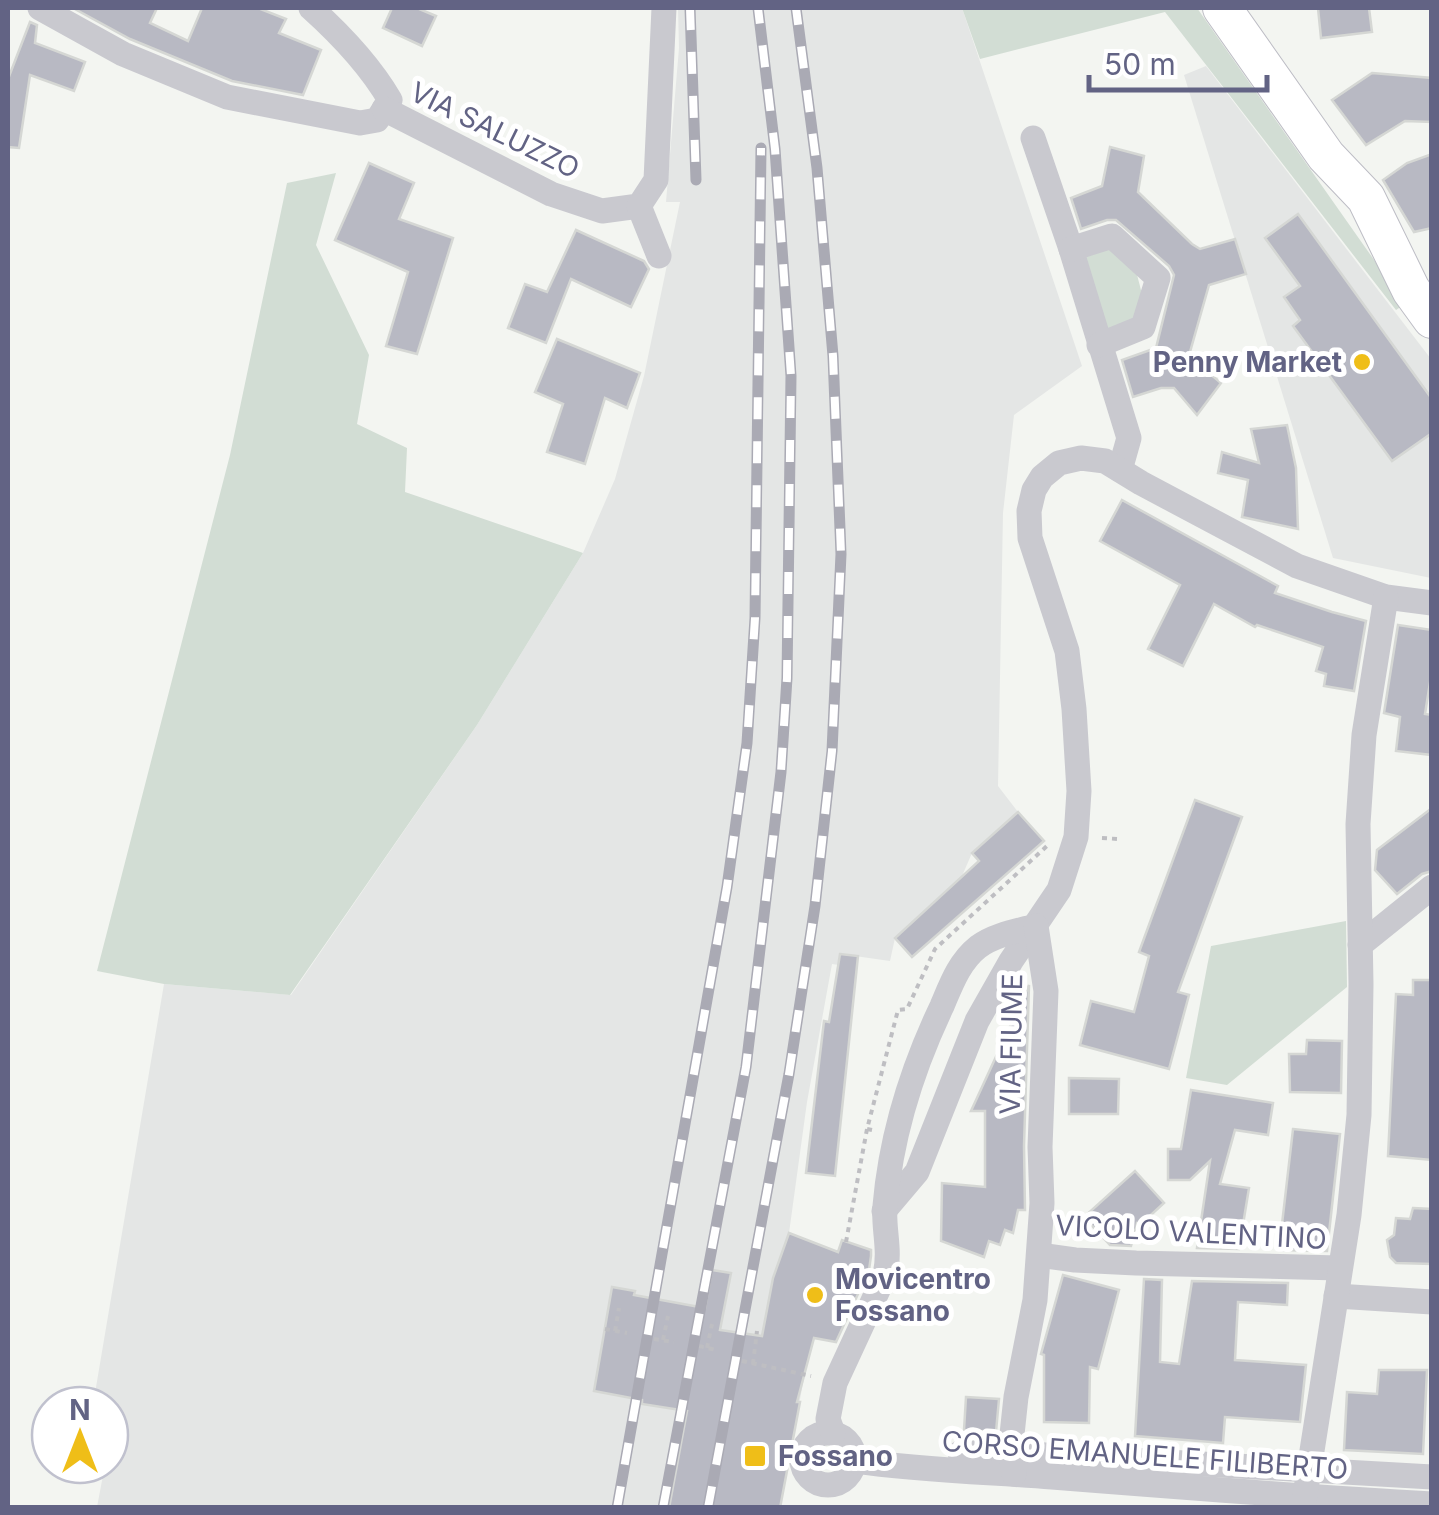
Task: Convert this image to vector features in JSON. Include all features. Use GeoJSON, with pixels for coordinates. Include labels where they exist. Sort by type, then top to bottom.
{"type":"FeatureCollection","features":[{"type":"Feature","properties":{"kind":"street","name":"VIA SALUZZO"},"geometry":{"type":"LineString","coordinates":[[40,8],[124,54],[227,98],[360,124],[380,114],[550,194],[602,211],[639,206]]}},
{"type":"Feature","properties":{"kind":"street"},"geometry":{"type":"LineString","coordinates":[[311,8],[340,34],[377,78],[390,100],[380,114]]}},
{"type":"Feature","properties":{"kind":"street"},"geometry":{"type":"LineString","coordinates":[[659,256],[639,206],[656,180],[664,8]]}},
{"type":"Feature","properties":{"kind":"street"},"geometry":{"type":"LineString","coordinates":[[1222,8],[1326,156],[1366,198],[1411,290],[1432,319]]}},
{"type":"Feature","properties":{"kind":"street"},"geometry":{"type":"LineString","coordinates":[[1033,138],[1129,438],[1120,470]]}},
{"type":"Feature","properties":{"kind":"street"},"geometry":{"type":"LineString","coordinates":[[1071,250],[1112,236],[1158,278],[1143,327],[1099,345]]}},
{"type":"Feature","properties":{"kind":"street"},"geometry":{"type":"LineString","coordinates":[[884,1211],[917,1172],[977,1021],[1059,890],[1076,836],[1079,791],[1067,651],[1030,538],[1029,511],[1042,477],[1059,464],[1081,458],[1105,461],[1297,566],[1386,596],[1432,604]]}},
{"type":"Feature","properties":{"kind":"street"},"geometry":{"type":"LineString","coordinates":[[1303,1502],[1349,1215],[1359,1115],[1358,824],[1364,735],[1386,596]]}},
{"type":"Feature","properties":{"kind":"street"},"geometry":{"type":"LineString","coordinates":[[1360,945],[1432,888]]}},
{"type":"Feature","properties":{"kind":"street"},"geometry":{"type":"LineString","coordinates":[[834,1433],[828,1419],[834,1383],[885,1275],[888,1244],[884,1211],[898,1122],[922,1049],[959,968],[979,946],[1036,926]]}},
{"type":"Feature","properties":{"kind":"street","name":"VIA FIUME"},"geometry":{"type":"LineString","coordinates":[[1012,1464],[1016,1397],[1035,1300],[1042,1204],[1040,1148],[1046,992],[1036,926]]}},
{"type":"Feature","properties":{"kind":"street","name":"VICOLO VALENTINO"},"geometry":{"type":"LineString","coordinates":[[1039,1254],[1136,1263],[1340,1268]]}},
{"type":"Feature","properties":{"kind":"street"},"geometry":{"type":"LineString","coordinates":[[1336,1296],[1432,1302]]}},
{"type":"Feature","properties":{"kind":"street"},"geometry":{"type":"LineString","coordinates":[[834,1433],[852,1446],[854,1461],[849,1476],[818,1496],[802,1457],[804,1448],[816,1436],[834,1433]]}},
{"type":"Feature","properties":{"kind":"street","name":"CORSO EMANUELE FILIBERTO"},"geometry":{"type":"LineString","coordinates":[[960,1453],[1012,1464],[1303,1502],[1432,1504]]}},
{"type":"Feature","properties":{"kind":"street","name":"CORSO EMANUELE FILIBERTO"},"geometry":{"type":"LineString","coordinates":[[854,1461],[914,1469],[1012,1464],[1308,1469],[1432,1477]]}},
{"type":"Feature","properties":{"kind":"path"},"geometry":{"type":"LineString","coordinates":[[846,1242],[867,1128]]}},
{"type":"Feature","properties":{"kind":"path"},"geometry":{"type":"LineString","coordinates":[[615,1331],[619,1308]]}},
{"type":"Feature","properties":{"kind":"path"},"geometry":{"type":"LineString","coordinates":[[663,1340],[668,1316]]}},
{"type":"Feature","properties":{"kind":"path"},"geometry":{"type":"LineString","coordinates":[[708,1348],[712,1324]]}},
{"type":"Feature","properties":{"kind":"path"},"geometry":{"type":"LineString","coordinates":[[605,1329],[628,1333]]}},
{"type":"Feature","properties":{"kind":"path"},"geometry":{"type":"LineString","coordinates":[[752,1364],[757,1331]]}},
{"type":"Feature","properties":{"kind":"path"},"geometry":{"type":"LineString","coordinates":[[654,1338],[674,1342]]}},
{"type":"Feature","properties":{"kind":"path"},"geometry":{"type":"LineString","coordinates":[[699,1346],[716,1350]]}},
{"type":"Feature","properties":{"kind":"path"},"geometry":{"type":"LineString","coordinates":[[742,1362],[834,1383]]}},
{"type":"Feature","properties":{"kind":"shaded area"},"geometry":{"type":"Polygon","coordinates":[[[678,8],[962,8],[1082,366],[1014,415],[1003,513],[998,786],[1018,812],[972,853],[962,876],[895,938],[890,961],[841,954],[839,965],[832,964],[789,1233],[773,1278],[759,1357],[806,1367],[780,1507],[97,1507],[101,1485],[130,1485],[130,1385],[96,1385],[164,984],[291,995],[477,725],[583,553],[615,479],[644,376],[680,202],[666,202],[679,48],[678,8]]]}},
{"type":"Feature","properties":{"kind":"shaded area"},"geometry":{"type":"Polygon","coordinates":[[[962,8],[1197,8],[1405,304],[1396,310],[1165,12],[980,59],[962,8]]]}},
{"type":"Feature","properties":{"kind":"shaded area"},"geometry":{"type":"Polygon","coordinates":[[[1206,66],[1431,359],[1431,578],[1333,558],[1184,75],[1206,66]]]}},
{"type":"Feature","properties":{"kind":"shaded area"},"geometry":{"type":"Polygon","coordinates":[[[336,173],[316,245],[369,355],[357,424],[407,448],[405,492],[583,553],[477,725],[290,995],[164,984],[97,971],[230,455],[287,183],[336,173]]]}},
{"type":"Feature","properties":{"kind":"shaded area"},"geometry":{"type":"Polygon","coordinates":[[[1109,246],[1135,267],[1142,294],[1133,319],[1107,330],[1083,253],[1109,246]]]}},
{"type":"Feature","properties":{"kind":"shaded area"},"geometry":{"type":"Polygon","coordinates":[[[1346,921],[1347,987],[1227,1085],[1186,1078],[1211,946],[1346,921]]]}},
{"type":"Feature","properties":{"kind":"building"},"geometry":{"type":"Polygon","coordinates":[[[73,8],[157,8],[150,23],[188,41],[202,8],[258,8],[286,19],[279,33],[321,50],[303,95],[232,81],[130,39],[73,8]]]}},
{"type":"Feature","properties":{"kind":"building"},"geometry":{"type":"Polygon","coordinates":[[[392,8],[417,8],[436,16],[422,46],[383,28],[392,8]]]}},
{"type":"Feature","properties":{"kind":"building"},"geometry":{"type":"Polygon","coordinates":[[[1318,8],[1369,8],[1372,32],[1321,38],[1318,8]]]}},
{"type":"Feature","properties":{"kind":"building"},"geometry":{"type":"Polygon","coordinates":[[[30,22],[37,25],[35,43],[85,62],[74,91],[30,75],[19,148],[8,147],[8,79],[30,22]]]}},
{"type":"Feature","properties":{"kind":"building"},"geometry":{"type":"Polygon","coordinates":[[[1372,73],[1432,78],[1432,122],[1405,121],[1366,145],[1332,100],[1372,73]]]}},
{"type":"Feature","properties":{"kind":"building"},"geometry":{"type":"Polygon","coordinates":[[[1110,147],[1144,156],[1138,192],[1192,244],[1200,249],[1235,239],[1246,274],[1209,285],[1190,352],[1221,383],[1197,415],[1174,388],[1133,397],[1122,360],[1156,348],[1174,275],[1169,266],[1116,220],[1081,229],[1071,198],[1102,186],[1110,147]]]}},
{"type":"Feature","properties":{"kind":"building"},"geometry":{"type":"Polygon","coordinates":[[[1432,154],[1432,228],[1414,232],[1383,180],[1407,163],[1432,154]]]}},
{"type":"Feature","properties":{"kind":"building"},"geometry":{"type":"Polygon","coordinates":[[[369,163],[414,183],[399,219],[453,238],[417,354],[386,346],[408,272],[335,240],[369,163]]]}},
{"type":"Feature","properties":{"kind":"building","name":"Penny Market"},"geometry":{"type":"Polygon","coordinates":[[[1298,214],[1432,399],[1432,433],[1392,461],[1293,326],[1300,320],[1284,297],[1300,286],[1265,238],[1298,214]]]}},
{"type":"Feature","properties":{"kind":"building"},"geometry":{"type":"Polygon","coordinates":[[[576,230],[644,261],[649,269],[631,307],[571,279],[546,343],[508,328],[525,284],[547,292],[576,230]]]}},
{"type":"Feature","properties":{"kind":"building"},"geometry":{"type":"Polygon","coordinates":[[[557,339],[640,373],[627,408],[605,398],[585,464],[547,452],[563,404],[535,392],[557,339]]]}},
{"type":"Feature","properties":{"kind":"building"},"geometry":{"type":"Polygon","coordinates":[[[1287,425],[1296,468],[1298,529],[1242,517],[1248,480],[1218,473],[1222,452],[1259,463],[1251,429],[1287,425]]]}},
{"type":"Feature","properties":{"kind":"building"},"geometry":{"type":"Polygon","coordinates":[[[1122,500],[1278,586],[1275,593],[1366,621],[1354,691],[1324,686],[1326,674],[1316,671],[1323,647],[1255,627],[1214,604],[1183,666],[1148,649],[1180,585],[1100,541],[1122,500]]]}},
{"type":"Feature","properties":{"kind":"building"},"geometry":{"type":"Polygon","coordinates":[[[1398,625],[1432,630],[1432,670],[1425,714],[1432,715],[1432,755],[1396,751],[1400,717],[1384,713],[1398,625]]]}},
{"type":"Feature","properties":{"kind":"building"},"geometry":{"type":"Polygon","coordinates":[[[1195,800],[1242,817],[1178,992],[1189,995],[1169,1069],[1080,1045],[1091,1001],[1134,1012],[1149,956],[1139,952],[1195,800]]]}},
{"type":"Feature","properties":{"kind":"building"},"geometry":{"type":"Polygon","coordinates":[[[1432,808],[1432,871],[1397,894],[1375,870],[1377,850],[1432,808]]]}},
{"type":"Feature","properties":{"kind":"building"},"geometry":{"type":"Polygon","coordinates":[[[1018,812],[1044,841],[912,957],[895,938],[979,861],[972,853],[1018,812]]]}},
{"type":"Feature","properties":{"kind":"building"},"geometry":{"type":"Polygon","coordinates":[[[840,954],[858,956],[835,1176],[806,1173],[824,1021],[829,1022],[840,954]]]}},
{"type":"Feature","properties":{"kind":"building"},"geometry":{"type":"Polygon","coordinates":[[[1413,980],[1432,980],[1432,1160],[1388,1156],[1396,994],[1413,995],[1413,980]]]}},
{"type":"Feature","properties":{"kind":"building"},"geometry":{"type":"Polygon","coordinates":[[[1029,985],[1025,1210],[1018,1210],[1013,1233],[1005,1230],[1000,1245],[989,1241],[984,1257],[941,1241],[942,1183],[985,1187],[985,1111],[971,1111],[1029,985]]]}},
{"type":"Feature","properties":{"kind":"building"},"geometry":{"type":"Polygon","coordinates":[[[1307,1040],[1342,1041],[1341,1093],[1290,1092],[1289,1054],[1306,1054],[1307,1040]]]}},
{"type":"Feature","properties":{"kind":"building"},"geometry":{"type":"Polygon","coordinates":[[[1069,1078],[1119,1079],[1118,1114],[1069,1114],[1069,1078]]]}},
{"type":"Feature","properties":{"kind":"building"},"geometry":{"type":"Polygon","coordinates":[[[1191,1090],[1273,1103],[1268,1135],[1235,1130],[1220,1184],[1249,1188],[1239,1249],[1197,1248],[1210,1161],[1190,1180],[1168,1180],[1168,1149],[1181,1149],[1191,1090]]]}},
{"type":"Feature","properties":{"kind":"building"},"geometry":{"type":"Polygon","coordinates":[[[1293,1129],[1340,1134],[1327,1251],[1279,1250],[1293,1129]]]}},
{"type":"Feature","properties":{"kind":"building"},"geometry":{"type":"Polygon","coordinates":[[[1135,1171],[1164,1203],[1141,1224],[1137,1223],[1129,1235],[1134,1235],[1131,1246],[1110,1245],[1084,1217],[1135,1171]]]}},
{"type":"Feature","properties":{"kind":"building"},"geometry":{"type":"Polygon","coordinates":[[[1413,1208],[1432,1209],[1432,1264],[1396,1263],[1390,1257],[1387,1240],[1394,1235],[1396,1218],[1410,1219],[1413,1208]]]}},
{"type":"Feature","properties":{"kind":"building"},"geometry":{"type":"Polygon","coordinates":[[[789,1233],[838,1252],[842,1240],[871,1250],[871,1256],[869,1270],[836,1342],[814,1338],[797,1402],[780,1508],[669,1508],[687,1411],[594,1391],[612,1287],[705,1308],[712,1270],[731,1273],[720,1330],[762,1336],[773,1278],[789,1233]]]}},
{"type":"Feature","properties":{"kind":"building"},"geometry":{"type":"Polygon","coordinates":[[[1063,1275],[1119,1290],[1098,1369],[1090,1367],[1089,1423],[1044,1422],[1041,1354],[1063,1275]]]}},
{"type":"Feature","properties":{"kind":"building"},"geometry":{"type":"Polygon","coordinates":[[[1144,1279],[1162,1280],[1160,1362],[1179,1364],[1192,1281],[1288,1283],[1287,1305],[1238,1302],[1235,1360],[1306,1365],[1300,1422],[1225,1417],[1223,1443],[1135,1436],[1144,1279]]]}},
{"type":"Feature","properties":{"kind":"building"},"geometry":{"type":"Polygon","coordinates":[[[1379,1370],[1427,1370],[1423,1454],[1344,1450],[1347,1392],[1377,1394],[1379,1370]]]}},
{"type":"Feature","properties":{"kind":"building"},"geometry":{"type":"Polygon","coordinates":[[[966,1397],[999,1399],[996,1432],[964,1430],[966,1397]]]}},
{"type":"Feature","properties":{"kind":"railway"},"geometry":{"type":"LineString","coordinates":[[690,8],[696,180]]}},
{"type":"Feature","properties":{"kind":"railway"},"geometry":{"type":"LineString","coordinates":[[663,1508],[746,1067],[781,772],[787,678],[791,376],[775,149],[758,8]]}},
{"type":"Feature","properties":{"kind":"railway"},"geometry":{"type":"LineString","coordinates":[[708,1508],[789,1074],[815,906],[832,751],[841,554],[833,356],[817,168],[796,8]]}},
{"type":"Feature","properties":{"kind":"railway"},"geometry":{"type":"LineString","coordinates":[[617,1508],[727,887],[747,743],[755,618],[761,148]]}},
{"type":"Feature","properties":{"kind":"place","name":"Penny Market"},"geometry":{"type":"Point","coordinates":[1362,362]}},
{"type":"Feature","properties":{"kind":"place","name":"Movicentro Fossano"},"geometry":{"type":"Point","coordinates":[815,1295]}},
{"type":"Feature","properties":{"kind":"place","name":"Fossano"},"geometry":{"type":"Point","coordinates":[755,1456]}}]}
